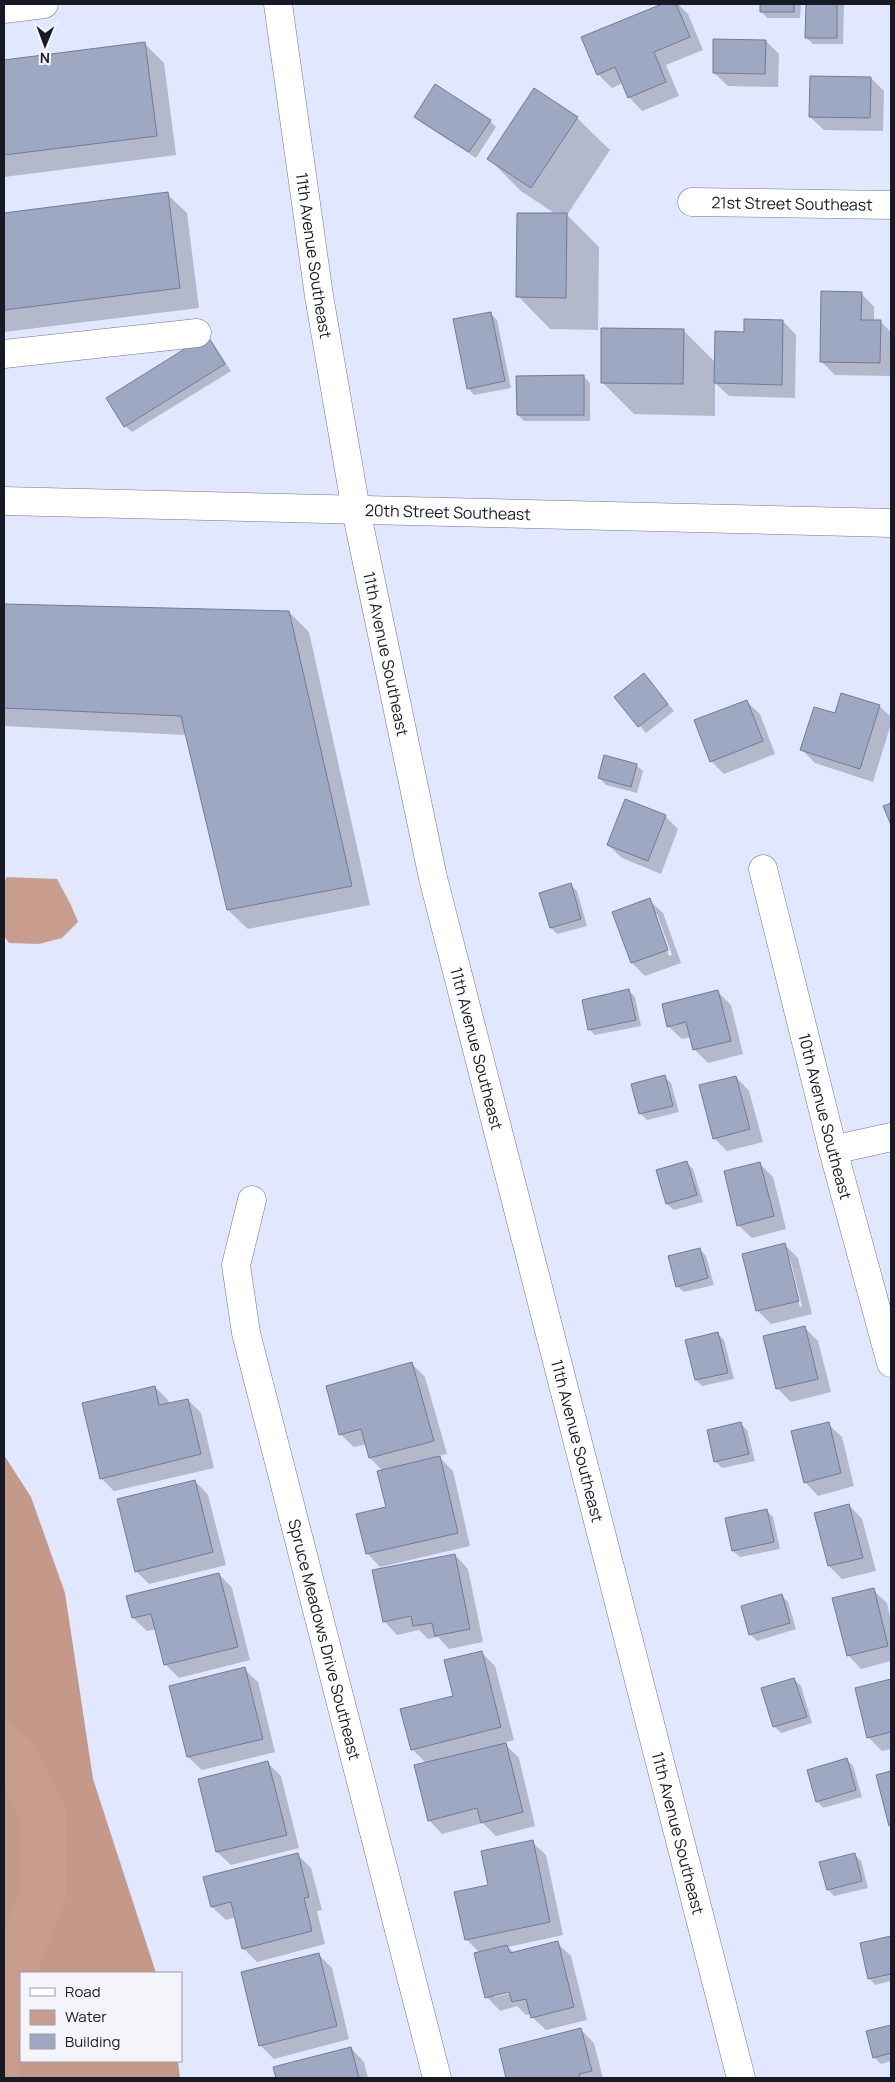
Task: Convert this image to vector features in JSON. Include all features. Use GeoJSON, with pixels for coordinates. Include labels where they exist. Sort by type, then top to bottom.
{"type":"FeatureCollection","features":[{"type":"Feature","properties":{"kind":"street"},"geometry":{"type":"LineString","coordinates":[[4,9],[44,4]]}},
{"type":"Feature","properties":{"kind":"street","name":"11th Avenue Southeast"},"geometry":{"type":"LineString","coordinates":[[278,4],[319,296],[356,510],[433,878],[740,2078]]}},
{"type":"Feature","properties":{"kind":"street","name":"21st Street Southeast"},"geometry":{"type":"LineString","coordinates":[[692,202],[891,205]]}},
{"type":"Feature","properties":{"kind":"street"},"geometry":{"type":"LineString","coordinates":[[4,354],[197,333]]}},
{"type":"Feature","properties":{"kind":"street","name":"20th Street Southeast"},"geometry":{"type":"LineString","coordinates":[[4,501],[891,523]]}},
{"type":"Feature","properties":{"kind":"street","name":"10th Avenue Southeast"},"geometry":{"type":"LineString","coordinates":[[762,869],[833,1150],[891,1363]]}},
{"type":"Feature","properties":{"kind":"street"},"geometry":{"type":"LineString","coordinates":[[833,1150],[891,1137]]}},
{"type":"Feature","properties":{"kind":"street","name":"Spruce Meadows Drive Southeast"},"geometry":{"type":"LineString","coordinates":[[252,1200],[236,1265],[246,1333],[437,2078]]}},
{"type":"Feature","properties":{"kind":"shaded area"},"geometry":{"type":"Polygon","coordinates":[[[4,1455],[31,1497],[65,1593],[93,1779],[156,1972],[20,1972],[20,2062],[178,2062],[180,2078],[4,2078],[4,1455]]]}},
{"type":"Feature","properties":{"kind":"water"},"geometry":{"type":"Polygon","coordinates":[[[7,877],[57,879],[78,922],[62,938],[39,944],[9,943],[4,936],[4,882],[7,877]]]}},
{"type":"Feature","properties":{"kind":"water"},"geometry":{"type":"Polygon","coordinates":[[[4,1717],[32,1742],[66,1809],[66,1898],[37,1972],[20,1972],[20,2039],[18,2050],[21,2078],[4,2078],[4,1931],[20,1889],[20,1820],[4,1787],[4,1717]]]}},
{"type":"Feature","properties":{"kind":"building"},"geometry":{"type":"Polygon","coordinates":[[[662,4],[676,4],[690,37],[654,52],[666,82],[628,98],[615,67],[597,75],[581,37],[662,4]]]}},
{"type":"Feature","properties":{"kind":"building"},"geometry":{"type":"Polygon","coordinates":[[[760,4],[794,4],[794,12],[760,12],[760,4]]]}},
{"type":"Feature","properties":{"kind":"building"},"geometry":{"type":"Polygon","coordinates":[[[806,4],[837,4],[837,38],[805,38],[806,4]]]}},
{"type":"Feature","properties":{"kind":"building"},"geometry":{"type":"Polygon","coordinates":[[[713,39],[766,40],[765,74],[713,73],[713,39]]]}},
{"type":"Feature","properties":{"kind":"building"},"geometry":{"type":"Polygon","coordinates":[[[145,42],[157,136],[4,155],[4,60],[145,42]]]}},
{"type":"Feature","properties":{"kind":"building"},"geometry":{"type":"Polygon","coordinates":[[[810,76],[871,77],[870,118],[809,117],[810,76]]]}},
{"type":"Feature","properties":{"kind":"building"},"geometry":{"type":"Polygon","coordinates":[[[435,84],[491,120],[469,152],[414,117],[435,84]]]}},
{"type":"Feature","properties":{"kind":"building"},"geometry":{"type":"Polygon","coordinates":[[[534,88],[578,117],[531,188],[487,159],[534,88]]]}},
{"type":"Feature","properties":{"kind":"building"},"geometry":{"type":"Polygon","coordinates":[[[168,192],[180,288],[4,310],[4,213],[168,192]]]}},
{"type":"Feature","properties":{"kind":"building"},"geometry":{"type":"Polygon","coordinates":[[[517,213],[567,213],[566,298],[516,297],[517,213]]]}},
{"type":"Feature","properties":{"kind":"building"},"geometry":{"type":"Polygon","coordinates":[[[821,291],[862,292],[861,320],[881,320],[880,363],[820,362],[821,291]]]}},
{"type":"Feature","properties":{"kind":"building"},"geometry":{"type":"Polygon","coordinates":[[[491,312],[505,381],[467,389],[453,319],[491,312]]]}},
{"type":"Feature","properties":{"kind":"building"},"geometry":{"type":"Polygon","coordinates":[[[744,319],[783,320],[782,385],[714,383],[715,331],[744,332],[744,319]]]}},
{"type":"Feature","properties":{"kind":"building"},"geometry":{"type":"Polygon","coordinates":[[[601,328],[684,329],[683,384],[601,383],[601,328]]]}},
{"type":"Feature","properties":{"kind":"building"},"geometry":{"type":"Polygon","coordinates":[[[207,335],[225,364],[124,427],[106,398],[207,335]]]}},
{"type":"Feature","properties":{"kind":"building"},"geometry":{"type":"Polygon","coordinates":[[[584,375],[584,415],[517,415],[516,376],[584,375]]]}},
{"type":"Feature","properties":{"kind":"building"},"geometry":{"type":"Polygon","coordinates":[[[4,604],[289,611],[352,886],[227,910],[181,716],[4,708],[4,604]]]}},
{"type":"Feature","properties":{"kind":"building"},"geometry":{"type":"Polygon","coordinates":[[[644,673],[668,704],[638,727],[614,697],[644,673]]]}},
{"type":"Feature","properties":{"kind":"building"},"geometry":{"type":"Polygon","coordinates":[[[841,693],[880,705],[860,769],[800,750],[814,707],[835,713],[841,693]]]}},
{"type":"Feature","properties":{"kind":"building"},"geometry":{"type":"Polygon","coordinates":[[[747,700],[763,741],[710,762],[694,720],[747,700]]]}},
{"type":"Feature","properties":{"kind":"building"},"geometry":{"type":"Polygon","coordinates":[[[604,755],[637,764],[631,787],[598,778],[604,755]]]}},
{"type":"Feature","properties":{"kind":"building"},"geometry":{"type":"Polygon","coordinates":[[[625,799],[666,815],[648,861],[607,845],[625,799]]]}},
{"type":"Feature","properties":{"kind":"building"},"geometry":{"type":"Polygon","coordinates":[[[891,803],[891,825],[883,806],[891,803]]]}},
{"type":"Feature","properties":{"kind":"building"},"geometry":{"type":"Polygon","coordinates":[[[571,883],[581,919],[550,928],[539,893],[571,883]]]}},
{"type":"Feature","properties":{"kind":"building"},"geometry":{"type":"Polygon","coordinates":[[[650,898],[668,950],[631,963],[612,912],[650,898]]]}},
{"type":"Feature","properties":{"kind":"building"},"geometry":{"type":"Polygon","coordinates":[[[629,989],[636,1020],[588,1030],[582,1000],[629,989]]]}},
{"type":"Feature","properties":{"kind":"building"},"geometry":{"type":"Polygon","coordinates":[[[718,990],[731,1041],[693,1050],[686,1022],[667,1027],[662,1004],[718,990]]]}},
{"type":"Feature","properties":{"kind":"building"},"geometry":{"type":"Polygon","coordinates":[[[665,1075],[673,1106],[639,1114],[631,1084],[665,1075]]]}},
{"type":"Feature","properties":{"kind":"building"},"geometry":{"type":"Polygon","coordinates":[[[736,1076],[750,1129],[713,1139],[699,1085],[736,1076]]]}},
{"type":"Feature","properties":{"kind":"building"},"geometry":{"type":"Polygon","coordinates":[[[687,1161],[697,1195],[666,1204],[656,1170],[687,1161]]]}},
{"type":"Feature","properties":{"kind":"building"},"geometry":{"type":"Polygon","coordinates":[[[760,1162],[774,1216],[737,1226],[724,1171],[760,1162]]]}},
{"type":"Feature","properties":{"kind":"building"},"geometry":{"type":"Polygon","coordinates":[[[785,1243],[799,1301],[756,1311],[742,1254],[785,1243]]]}},
{"type":"Feature","properties":{"kind":"building"},"geometry":{"type":"Polygon","coordinates":[[[700,1248],[708,1278],[676,1287],[668,1256],[700,1248]]]}},
{"type":"Feature","properties":{"kind":"building"},"geometry":{"type":"Polygon","coordinates":[[[805,1326],[818,1379],[776,1389],[763,1336],[805,1326]]]}},
{"type":"Feature","properties":{"kind":"building"},"geometry":{"type":"Polygon","coordinates":[[[718,1332],[728,1373],[695,1380],[685,1340],[718,1332]]]}},
{"type":"Feature","properties":{"kind":"building"},"geometry":{"type":"Polygon","coordinates":[[[412,1362],[434,1441],[369,1458],[361,1429],[339,1435],[326,1386],[412,1362]]]}},
{"type":"Feature","properties":{"kind":"building"},"geometry":{"type":"Polygon","coordinates":[[[155,1386],[159,1405],[188,1399],[201,1454],[100,1479],[82,1403],[155,1386]]]}},
{"type":"Feature","properties":{"kind":"building"},"geometry":{"type":"Polygon","coordinates":[[[741,1422],[749,1454],[714,1462],[707,1430],[741,1422]]]}},
{"type":"Feature","properties":{"kind":"building"},"geometry":{"type":"Polygon","coordinates":[[[829,1422],[841,1473],[804,1483],[791,1431],[829,1422]]]}},
{"type":"Feature","properties":{"kind":"building"},"geometry":{"type":"Polygon","coordinates":[[[440,1456],[458,1533],[366,1554],[356,1514],[386,1507],[377,1471],[440,1456]]]}},
{"type":"Feature","properties":{"kind":"building"},"geometry":{"type":"Polygon","coordinates":[[[195,1480],[213,1552],[135,1572],[117,1499],[195,1480]]]}},
{"type":"Feature","properties":{"kind":"building"},"geometry":{"type":"Polygon","coordinates":[[[849,1504],[863,1558],[828,1566],[814,1513],[849,1504]]]}},
{"type":"Feature","properties":{"kind":"building"},"geometry":{"type":"Polygon","coordinates":[[[767,1509],[774,1542],[732,1551],[725,1518],[767,1509]]]}},
{"type":"Feature","properties":{"kind":"building"},"geometry":{"type":"Polygon","coordinates":[[[455,1554],[470,1629],[435,1636],[432,1623],[413,1626],[411,1616],[383,1622],[372,1570],[455,1554]]]}},
{"type":"Feature","properties":{"kind":"building"},"geometry":{"type":"Polygon","coordinates":[[[219,1573],[238,1647],[164,1665],[151,1614],[132,1618],[126,1596],[219,1573]]]}},
{"type":"Feature","properties":{"kind":"building"},"geometry":{"type":"Polygon","coordinates":[[[874,1588],[888,1646],[847,1656],[832,1598],[874,1588]]]}},
{"type":"Feature","properties":{"kind":"building"},"geometry":{"type":"Polygon","coordinates":[[[782,1594],[790,1623],[749,1635],[741,1606],[782,1594]]]}},
{"type":"Feature","properties":{"kind":"building"},"geometry":{"type":"Polygon","coordinates":[[[482,1651],[501,1727],[411,1750],[400,1709],[453,1696],[444,1660],[482,1651]]]}},
{"type":"Feature","properties":{"kind":"building"},"geometry":{"type":"Polygon","coordinates":[[[245,1667],[263,1739],[187,1757],[169,1686],[245,1667]]]}},
{"type":"Feature","properties":{"kind":"building"},"geometry":{"type":"Polygon","coordinates":[[[794,1678],[807,1717],[773,1727],[761,1688],[794,1678]]]}},
{"type":"Feature","properties":{"kind":"building"},"geometry":{"type":"Polygon","coordinates":[[[891,1679],[891,1732],[867,1738],[855,1688],[891,1679]]]}},
{"type":"Feature","properties":{"kind":"building"},"geometry":{"type":"Polygon","coordinates":[[[506,1743],[523,1812],[481,1823],[477,1808],[428,1821],[414,1765],[506,1743]]]}},
{"type":"Feature","properties":{"kind":"building"},"geometry":{"type":"Polygon","coordinates":[[[847,1758],[856,1790],[816,1802],[807,1770],[847,1758]]]}},
{"type":"Feature","properties":{"kind":"building"},"geometry":{"type":"Polygon","coordinates":[[[268,1761],[287,1835],[216,1852],[198,1779],[268,1761]]]}},
{"type":"Feature","properties":{"kind":"building"},"geometry":{"type":"Polygon","coordinates":[[[891,1771],[891,1825],[889,1826],[876,1775],[891,1771]]]}},
{"type":"Feature","properties":{"kind":"building"},"geometry":{"type":"Polygon","coordinates":[[[533,1840],[550,1922],[465,1940],[454,1892],[488,1885],[481,1851],[533,1840]]]}},
{"type":"Feature","properties":{"kind":"building"},"geometry":{"type":"Polygon","coordinates":[[[298,1853],[309,1897],[304,1898],[312,1931],[242,1949],[231,1902],[211,1907],[203,1877],[298,1853]]]}},
{"type":"Feature","properties":{"kind":"building"},"geometry":{"type":"Polygon","coordinates":[[[855,1853],[862,1881],[827,1890],[819,1862],[855,1853]]]}},
{"type":"Feature","properties":{"kind":"building"},"geometry":{"type":"Polygon","coordinates":[[[891,1936],[891,1974],[868,1979],[860,1943],[891,1936]]]}},
{"type":"Feature","properties":{"kind":"building"},"geometry":{"type":"Polygon","coordinates":[[[558,1941],[574,2007],[531,2018],[526,1999],[512,2002],[509,1992],[485,1998],[474,1953],[507,1945],[510,1953],[558,1941]]]}},
{"type":"Feature","properties":{"kind":"building"},"geometry":{"type":"Polygon","coordinates":[[[319,1953],[337,2026],[259,2046],[241,1972],[319,1953]]]}},
{"type":"Feature","properties":{"kind":"building"},"geometry":{"type":"Polygon","coordinates":[[[891,2025],[891,2053],[873,2058],[866,2031],[891,2025]]]}},
{"type":"Feature","properties":{"kind":"building"},"geometry":{"type":"Polygon","coordinates":[[[581,2028],[592,2071],[579,2074],[580,2078],[506,2078],[499,2049],[581,2028]]]}},
{"type":"Feature","properties":{"kind":"building"},"geometry":{"type":"Polygon","coordinates":[[[351,2047],[359,2078],[276,2078],[273,2067],[351,2047]]]}}]}
